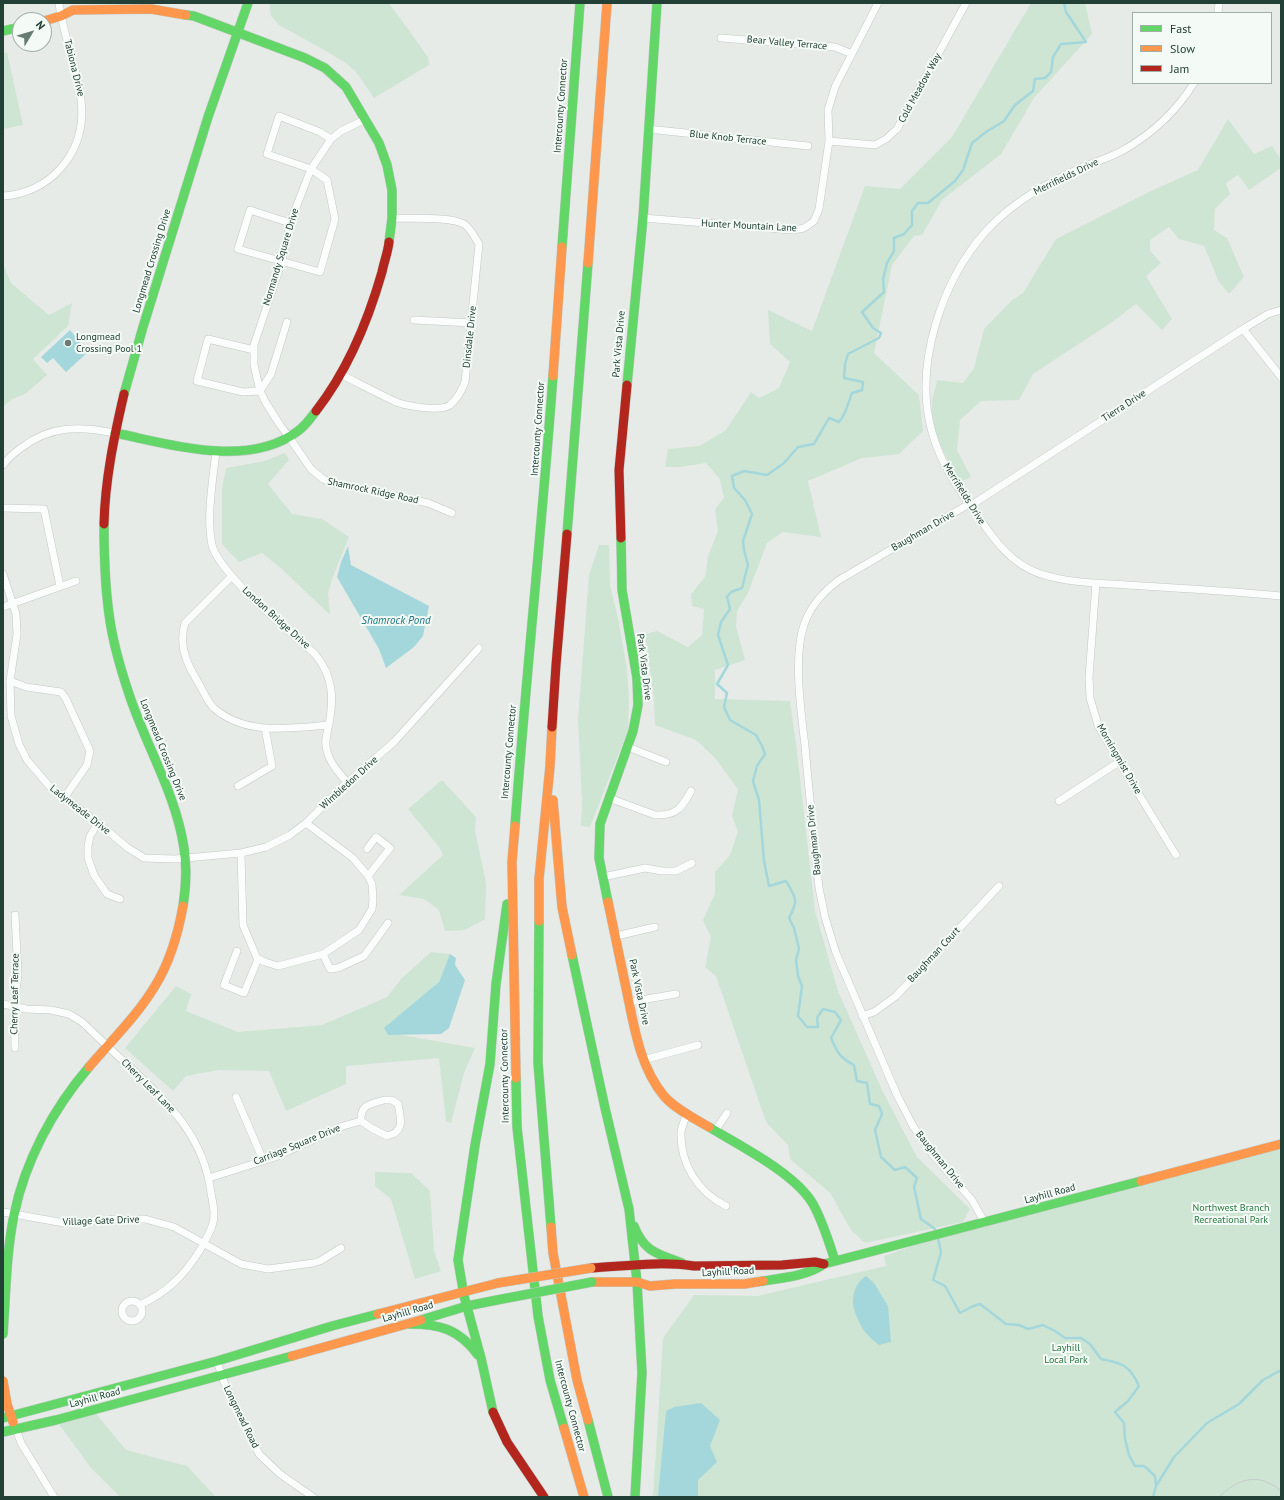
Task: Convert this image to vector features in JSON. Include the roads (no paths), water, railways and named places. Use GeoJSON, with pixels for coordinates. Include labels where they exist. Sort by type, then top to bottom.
{"type":"FeatureCollection","features":[{"type":"Feature","properties":{"kind":"main road","name":"Longmead Crossing Drive"},"geometry":{"type":"LineString","coordinates":[[3,1334],[14,1215],[21,1188],[34,1152],[72,1086],[141,1006],[155,986],[167,963],[178,931],[185,893],[186,871],[182,829],[172,800],[140,727],[123,674],[111,627],[104,530],[106,488],[115,433],[130,371],[200,144],[237,31],[248,3]]}},
{"type":"Feature","properties":{"kind":"main road","name":"Intercounty Connector"},"geometry":{"type":"LineString","coordinates":[[580,3],[545,481],[520,752],[512,862],[517,1127],[538,1316],[550,1380],[584,1497]]}},
{"type":"Feature","properties":{"kind":"main road","name":"Intercounty Connector"},"geometry":{"type":"LineString","coordinates":[[607,3],[565,567],[556,665],[550,766],[539,879],[538,1064],[553,1253],[577,1380],[608,1497]]}},
{"type":"Feature","properties":{"kind":"main road","name":"Park Vista Drive"},"geometry":{"type":"LineString","coordinates":[[657,3],[642,218],[619,470],[622,590],[637,678],[638,705],[633,732],[600,824],[599,858],[629,1002],[643,1060],[650,1076],[665,1097],[687,1114],[783,1173],[803,1190],[813,1204],[821,1220],[835,1260]]}},
{"type":"Feature","properties":{"kind":"main road"},"geometry":{"type":"LineString","coordinates":[[52,19],[61,16],[75,18],[94,10],[151,9],[194,16],[237,31],[305,58],[325,68],[346,87],[366,119],[379,143],[387,165],[392,190],[392,218],[389,246],[376,293],[363,329],[340,374],[310,419],[289,437],[274,444],[251,450],[216,451],[115,433]]}},
{"type":"Feature","properties":{"kind":"main road"},"geometry":{"type":"LineString","coordinates":[[550,766],[562,907],[605,1108],[629,1209],[638,1239],[653,1252],[682,1263]]}},
{"type":"Feature","properties":{"kind":"main road"},"geometry":{"type":"LineString","coordinates":[[512,862],[496,984],[490,1064],[475,1145],[458,1260],[459,1277],[481,1359],[490,1403],[496,1421],[506,1441],[544,1497]]}},
{"type":"Feature","properties":{"kind":"main road","name":"Layhill Road"},"geometry":{"type":"LineString","coordinates":[[3,1432],[56,1420],[409,1324],[467,1306],[497,1300],[592,1282],[637,1282],[650,1286],[675,1284],[744,1284],[794,1276],[817,1269],[824,1264],[835,1260],[985,1223],[1281,1144]]}},
{"type":"Feature","properties":{"kind":"main road"},"geometry":{"type":"LineString","coordinates":[[629,1209],[637,1282],[642,1373],[635,1497]]}},
{"type":"Feature","properties":{"kind":"main road","name":"Layhill Road"},"geometry":{"type":"LineString","coordinates":[[7,1417],[217,1361],[332,1326],[498,1283],[543,1274],[635,1264],[682,1263],[694,1266],[782,1265],[816,1262],[824,1264]]}},
{"type":"Feature","properties":{"kind":"main road"},"geometry":{"type":"LineString","coordinates":[[409,1324],[435,1325],[451,1330],[472,1345],[481,1359]]}},
{"type":"Feature","properties":{"kind":"main road"},"geometry":{"type":"LineString","coordinates":[[3,1381],[7,1417],[16,1429]]}},
{"type":"Feature","properties":{"kind":"street","name":"Tabiona Drive"},"geometry":{"type":"LineString","coordinates":[[3,196],[34,189],[55,175],[65,164],[75,149],[78,140],[82,122],[80,85],[61,16],[59,3]]}},
{"type":"Feature","properties":{"kind":"street","name":"Hunter Mountain Lane"},"geometry":{"type":"LineString","coordinates":[[642,218],[793,230],[804,228],[814,221],[819,209],[829,141],[828,110],[835,87],[878,3]]}},
{"type":"Feature","properties":{"kind":"street","name":"Cold Meadow Way"},"geometry":{"type":"LineString","coordinates":[[829,141],[875,145],[886,139],[897,129],[966,3]]}},
{"type":"Feature","properties":{"kind":"street","name":"Bear Valley Terrace"},"geometry":{"type":"LineString","coordinates":[[721,38],[835,47],[852,54]]}},
{"type":"Feature","properties":{"kind":"street","name":"Merrifields Drive"},"geometry":{"type":"LineString","coordinates":[[1193,84],[1186,97],[1155,129],[1126,149],[1035,190],[1014,206],[988,230],[965,258],[947,292],[936,321],[926,380],[926,402],[932,432],[945,466],[969,505],[996,543],[1019,563],[1037,573],[1057,579],[1096,583],[1281,596]]}},
{"type":"Feature","properties":{"kind":"street"},"geometry":{"type":"LineString","coordinates":[[290,223],[250,210],[238,249],[320,272],[335,219],[327,180],[311,170],[267,154],[279,116],[320,132],[331,138]]}},
{"type":"Feature","properties":{"kind":"street","name":"Normandy Square Drive"},"geometry":{"type":"LineString","coordinates":[[289,437],[280,425],[260,391],[254,365],[254,345],[282,261],[290,223],[311,170],[331,138],[341,131],[366,119]]}},
{"type":"Feature","properties":{"kind":"street","name":"Blue Knob Terrace"},"geometry":{"type":"LineString","coordinates":[[648,129],[808,146]]}},
{"type":"Feature","properties":{"kind":"street","name":"Dinsdale Drive"},"geometry":{"type":"LineString","coordinates":[[340,374],[397,402],[429,408],[441,408],[449,405],[462,391],[466,382],[479,244],[471,231],[462,223],[450,220],[392,218]]}},
{"type":"Feature","properties":{"kind":"street","name":"Tierra Drive"},"geometry":{"type":"LineString","coordinates":[[969,505],[1243,329],[1268,314],[1281,310]]}},
{"type":"Feature","properties":{"kind":"street"},"geometry":{"type":"LineString","coordinates":[[414,320],[472,323]]}},
{"type":"Feature","properties":{"kind":"street"},"geometry":{"type":"LineString","coordinates":[[254,350],[208,339],[197,381],[243,392],[260,391],[271,374],[287,322]]}},
{"type":"Feature","properties":{"kind":"street"},"geometry":{"type":"LineString","coordinates":[[1243,329],[1281,377]]}},
{"type":"Feature","properties":{"kind":"street"},"geometry":{"type":"LineString","coordinates":[[3,465],[8,458],[27,444],[49,432],[77,428],[115,433]]}},
{"type":"Feature","properties":{"kind":"street","name":"Shamrock Ridge Road"},"geometry":{"type":"LineString","coordinates":[[289,437],[311,469],[323,479],[333,483],[428,502],[452,513]]}},
{"type":"Feature","properties":{"kind":"street","name":"London Bridge Drive"},"geometry":{"type":"LineString","coordinates":[[216,451],[209,521],[212,546],[217,556],[243,589],[315,654],[322,663],[330,680],[332,701],[326,750],[331,762],[347,782]]}},
{"type":"Feature","properties":{"kind":"street","name":"Baughman Drive"},"geometry":{"type":"LineString","coordinates":[[969,505],[839,580],[820,596],[807,616],[800,642],[798,659],[800,702],[819,888],[825,917],[836,953],[896,1094],[913,1126],[933,1155],[972,1200],[985,1223]]}},
{"type":"Feature","properties":{"kind":"street"},"geometry":{"type":"LineString","coordinates":[[3,508],[44,510],[60,586]]}},
{"type":"Feature","properties":{"kind":"street","name":"Ladymeade Drive"},"geometry":{"type":"LineString","coordinates":[[3,574],[16,614],[17,634],[10,681],[11,716],[19,744],[27,760],[50,787],[98,823],[128,848],[144,858],[166,860],[185,858]]}},
{"type":"Feature","properties":{"kind":"street"},"geometry":{"type":"LineString","coordinates":[[232,576],[185,623],[183,631],[182,643],[187,662],[213,708],[225,716],[247,726],[279,729],[329,725]]}},
{"type":"Feature","properties":{"kind":"street"},"geometry":{"type":"LineString","coordinates":[[3,607],[76,581]]}},
{"type":"Feature","properties":{"kind":"street","name":"Morningmist Drive"},"geometry":{"type":"LineString","coordinates":[[1096,583],[1089,677],[1090,698],[1098,725],[1176,855]]}},
{"type":"Feature","properties":{"kind":"street","name":"Wimbledon Drive"},"geometry":{"type":"LineString","coordinates":[[185,858],[241,853],[275,844],[290,835],[306,823],[347,782],[394,742],[479,648]]}},
{"type":"Feature","properties":{"kind":"street"},"geometry":{"type":"LineString","coordinates":[[10,681],[26,687],[61,692],[66,699],[90,751],[87,765],[64,798]]}},
{"type":"Feature","properties":{"kind":"street"},"geometry":{"type":"LineString","coordinates":[[238,786],[272,766],[265,728]]}},
{"type":"Feature","properties":{"kind":"street"},"geometry":{"type":"LineString","coordinates":[[628,746],[666,762]]}},
{"type":"Feature","properties":{"kind":"street"},"geometry":{"type":"LineString","coordinates":[[1059,801],[1119,762]]}},
{"type":"Feature","properties":{"kind":"street"},"geometry":{"type":"LineString","coordinates":[[609,798],[655,815],[662,815],[677,812],[684,805],[691,792]]}},
{"type":"Feature","properties":{"kind":"street"},"geometry":{"type":"LineString","coordinates":[[98,823],[90,836],[88,858],[94,875],[108,894],[120,900]]}},
{"type":"Feature","properties":{"kind":"street"},"geometry":{"type":"LineString","coordinates":[[241,853],[243,925],[258,959],[278,966],[323,954],[359,930],[372,909],[372,884],[368,876],[353,858],[306,823]]}},
{"type":"Feature","properties":{"kind":"street"},"geometry":{"type":"LineString","coordinates":[[367,849],[376,837],[390,848],[368,876]]}},
{"type":"Feature","properties":{"kind":"street"},"geometry":{"type":"LineString","coordinates":[[603,877],[645,868],[662,871],[676,871],[692,862]]}},
{"type":"Feature","properties":{"kind":"street","name":"Baughman Court"},"geometry":{"type":"LineString","coordinates":[[862,1016],[874,1012],[896,996],[999,886]]}},
{"type":"Feature","properties":{"kind":"street","name":"Cherry Leaf Terrace"},"geometry":{"type":"LineString","coordinates":[[14,1048],[14,1007],[18,974],[15,915]]}},
{"type":"Feature","properties":{"kind":"street"},"geometry":{"type":"LineString","coordinates":[[323,954],[330,969],[338,968],[364,956],[388,923]]}},
{"type":"Feature","properties":{"kind":"street"},"geometry":{"type":"LineString","coordinates":[[616,936],[655,927]]}},
{"type":"Feature","properties":{"kind":"street"},"geometry":{"type":"LineString","coordinates":[[237,951],[224,985],[244,993],[258,959]]}},
{"type":"Feature","properties":{"kind":"street"},"geometry":{"type":"LineString","coordinates":[[629,1002],[676,994]]}},
{"type":"Feature","properties":{"kind":"street","name":"Cherry Leaf Lane"},"geometry":{"type":"LineString","coordinates":[[3,1004],[26,1009],[51,1010],[69,1014],[82,1022],[160,1095],[178,1116],[197,1146],[209,1178],[214,1213],[212,1226],[190,1266],[176,1282],[154,1298],[140,1305]]}},
{"type":"Feature","properties":{"kind":"street"},"geometry":{"type":"LineString","coordinates":[[643,1060],[698,1045]]}},
{"type":"Feature","properties":{"kind":"street"},"geometry":{"type":"LineString","coordinates":[[236,1097],[264,1160]]}},
{"type":"Feature","properties":{"kind":"street"},"geometry":{"type":"LineString","coordinates":[[384,1100],[392,1100],[398,1104],[401,1119],[399,1130],[394,1134],[387,1136],[361,1121],[360,1113],[370,1104],[384,1100]]}},
{"type":"Feature","properties":{"kind":"street"},"geometry":{"type":"LineString","coordinates":[[715,1131],[727,1113]]}},
{"type":"Feature","properties":{"kind":"street"},"geometry":{"type":"LineString","coordinates":[[687,1114],[681,1131],[683,1150],[688,1166],[695,1181],[714,1200],[726,1206]]}},
{"type":"Feature","properties":{"kind":"street","name":"Carriage Square Drive"},"geometry":{"type":"LineString","coordinates":[[209,1178],[264,1160],[343,1126],[361,1121]]}},
{"type":"Feature","properties":{"kind":"street","name":"Village Gate Drive"},"geometry":{"type":"LineString","coordinates":[[3,1212],[64,1224],[116,1219],[145,1220],[174,1227],[204,1242],[241,1264],[268,1269],[314,1263],[341,1248]]}},
{"type":"Feature","properties":{"kind":"street","name":"Longmead Road"},"geometry":{"type":"LineString","coordinates":[[217,1361],[221,1375],[259,1454],[280,1474],[313,1497]]}},
{"type":"Feature","properties":{"kind":"street"},"geometry":{"type":"LineString","coordinates":[[16,1429],[20,1443],[54,1497]]}},
{"type":"Feature","properties":{"kind":"water","name":"Longmead Crossing Pool 1"},"geometry":{"type":"Polygon","coordinates":[[[70,330],[88,352],[66,372],[53,358],[47,363],[41,357],[70,330]]]}},
{"type":"Feature","properties":{"kind":"water","name":"Shamrock Pond"},"geometry":{"type":"Polygon","coordinates":[[[348,546],[351,565],[429,606],[423,636],[414,647],[386,668],[379,649],[337,577],[341,562],[348,546]]]}},
{"type":"Feature","properties":{"kind":"water"},"geometry":{"type":"Polygon","coordinates":[[[450,954],[456,958],[455,965],[465,980],[449,1028],[441,1034],[388,1035],[384,1028],[439,982],[450,954]]]}},
{"type":"Feature","properties":{"kind":"water"},"geometry":{"type":"Polygon","coordinates":[[[866,1276],[874,1283],[888,1306],[891,1342],[879,1345],[865,1332],[859,1322],[853,1306],[853,1299],[860,1280],[866,1276]]]}},
{"type":"Feature","properties":{"kind":"water"},"geometry":{"type":"Polygon","coordinates":[[[701,1403],[720,1420],[710,1446],[717,1462],[698,1480],[698,1497],[658,1497],[666,1411],[674,1407],[701,1403]]]}},
{"type":"Feature","properties":{"kind":"waterway"},"geometry":{"type":"LineString","coordinates":[[936,1233],[935,1229],[921,1219],[914,1187],[917,1178],[905,1167],[895,1170],[881,1157],[875,1130],[882,1114],[879,1106],[870,1104],[867,1083],[857,1081],[854,1065],[845,1060],[835,1047],[831,1038],[841,1020],[835,1012],[823,1009],[817,1018],[818,1027],[807,1027],[798,1016],[802,986],[798,976],[796,960],[799,949],[794,928],[789,918],[794,907],[795,899],[786,881],[769,886],[764,861],[759,800],[753,781],[757,766],[765,754],[756,735],[730,720],[724,707],[727,693],[717,684],[728,665],[718,635],[721,622],[730,609],[727,597],[731,592],[742,588],[748,565],[743,541],[752,514],[745,500],[734,488],[732,476],[744,471],[767,475],[784,463],[798,447],[814,444],[829,418],[839,422],[845,412],[852,393],[862,390],[863,382],[844,378],[845,364],[848,354],[879,338],[881,333],[873,328],[862,312],[884,292],[883,279],[887,263],[894,251],[894,238],[904,234],[912,225],[912,211],[918,203],[928,203],[955,181],[963,170],[972,143],[1004,121],[1015,105],[1033,91],[1035,79],[1045,78],[1051,72],[1053,57],[1061,44],[1086,42],[1066,12],[1064,3]]}},
{"type":"Feature","properties":{"kind":"waterway"},"geometry":{"type":"LineString","coordinates":[[938,1238],[941,1252],[933,1280],[945,1286],[960,1313],[980,1304],[1006,1324],[1019,1325],[1028,1329],[1043,1325],[1065,1338],[1081,1338],[1090,1344],[1101,1359],[1115,1362],[1125,1366],[1129,1370],[1139,1386],[1128,1401],[1115,1412],[1124,1423],[1125,1439],[1129,1455],[1135,1466],[1144,1466],[1155,1476],[1156,1486]]}},
{"type":"Feature","properties":{"kind":"waterway"},"geometry":{"type":"LineString","coordinates":[[1153,1497],[1156,1486],[1174,1457],[1207,1423],[1239,1404],[1263,1380],[1281,1370]]}},
{"type":"Feature","properties":{"kind":"tram line"},"geometry":{"type":"LineString","coordinates":[[1219,1497],[1234,1485],[1249,1480],[1265,1481],[1281,1491]]}},
{"type":"Feature","properties":{"kind":"place","name":"Longmead Crossing Pool 1"},"geometry":{"type":"Point","coordinates":[68,343]}},
{"type":"Feature","properties":{"kind":"park label","name":"Northwest Branch Recreational Park"},"geometry":{"type":"Point","coordinates":[1231,1214]}},
{"type":"Feature","properties":{"kind":"park label","name":"Layhill Local Park"},"geometry":{"type":"Point","coordinates":[1066,1354]}}]}
